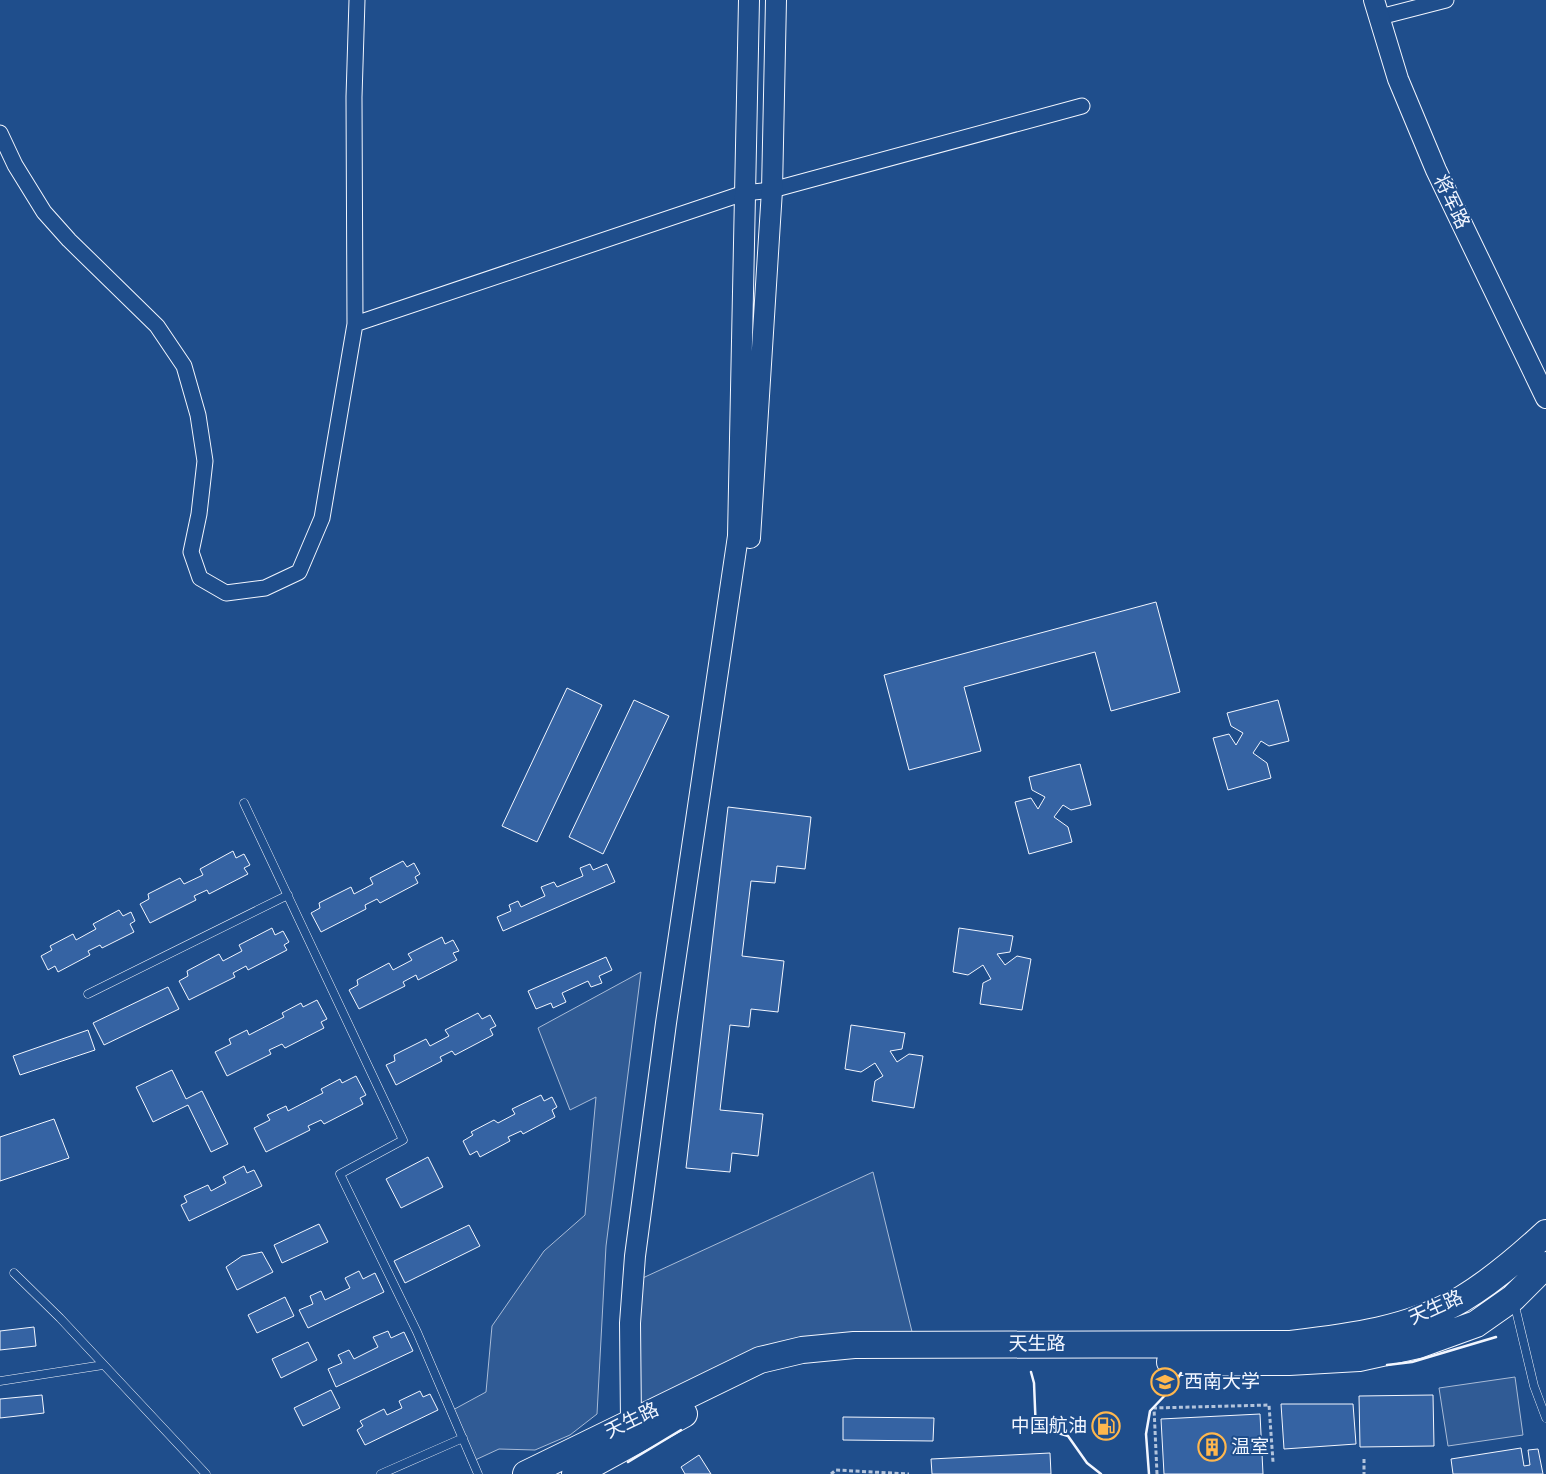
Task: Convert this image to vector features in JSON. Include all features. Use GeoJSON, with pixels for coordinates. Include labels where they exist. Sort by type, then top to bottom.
{"type":"FeatureCollection","features":[{"type":"Feature","properties":{"kind":"highway","name":"天生路"},"geometry":{"type":"LineString","coordinates":[[577,1473],[729,1390],[766,1375],[804,1367],[860,1362],[1289,1362],[1359,1358],[1418,1345],[1476,1324],[1511,1282],[1546,1233]]}},
{"type":"Feature","properties":{"kind":"highway","name":"天生路"},"geometry":{"type":"LineString","coordinates":[[526,1474],[631,1421],[760,1360],[802,1350],[854,1345],[1289,1344],[1360,1336],[1410,1322],[1461,1300],[1511,1282],[1546,1265]]}},
{"type":"Feature","properties":{"kind":"street"},"geometry":{"type":"LineString","coordinates":[[0,133],[15,165],[44,212],[69,240],[157,326],[184,366],[198,415],[205,461],[199,514],[191,552],[200,578],[226,593],[265,588],[299,572],[322,518],[355,324],[354,97],[357,0]]}},
{"type":"Feature","properties":{"kind":"street"},"geometry":{"type":"LineString","coordinates":[[631,1421],[630,1323],[635,1256],[666,1023],[738,536],[749,0]]}},
{"type":"Feature","properties":{"kind":"street"},"geometry":{"type":"LineString","coordinates":[[710,731],[751,532],[772,190],[776,0]]}},
{"type":"Feature","properties":{"kind":"street"},"geometry":{"type":"LineString","coordinates":[[1377,9],[1446,0]]}},
{"type":"Feature","properties":{"kind":"street","name":"将军路"},"geometry":{"type":"LineString","coordinates":[[1377,9],[1398,79],[1436,170],[1546,398]]}},
{"type":"Feature","properties":{"kind":"street"},"geometry":{"type":"LineString","coordinates":[[355,324],[744,193],[772,190],[1082,106]]}},
{"type":"Feature","properties":{"kind":"street"},"geometry":{"type":"LineString","coordinates":[[0,158],[15,165]]}},
{"type":"Feature","properties":{"kind":"lane"},"geometry":{"type":"LineString","coordinates":[[244,803],[403,1140],[340,1174],[417,1332],[478,1474]]}},
{"type":"Feature","properties":{"kind":"lane"},"geometry":{"type":"LineString","coordinates":[[88,994],[288,896]]}},
{"type":"Feature","properties":{"kind":"lane"},"geometry":{"type":"LineString","coordinates":[[14,1273],[206,1474]]}},
{"type":"Feature","properties":{"kind":"lane"},"geometry":{"type":"LineString","coordinates":[[1511,1282],[1534,1386],[1546,1418]]}},
{"type":"Feature","properties":{"kind":"lane"},"geometry":{"type":"LineString","coordinates":[[0,1381],[103,1365]]}},
{"type":"Feature","properties":{"kind":"lane"},"geometry":{"type":"LineString","coordinates":[[381,1474],[463,1438]]}},
{"type":"Feature","properties":{"kind":"path"},"geometry":{"type":"LineString","coordinates":[[1158,1474],[1154,1408],[1269,1405],[1273,1462]]}},
{"type":"Feature","properties":{"kind":"path"},"geometry":{"type":"LineString","coordinates":[[1364,1459],[1364,1474]]}},
{"type":"Feature","properties":{"kind":"path"},"geometry":{"type":"LineString","coordinates":[[831,1474],[836,1470],[909,1474]]}},
{"type":"Feature","properties":{"kind":"shaded area"},"geometry":{"type":"Polygon","coordinates":[[[641,972],[606,1246],[597,1414],[570,1435],[535,1450],[499,1449],[473,1461],[451,1411],[486,1392],[492,1326],[544,1251],[585,1215],[596,1097],[570,1110],[538,1028],[641,972]]]}},
{"type":"Feature","properties":{"kind":"shaded area"},"geometry":{"type":"Polygon","coordinates":[[[873,1172],[915,1344],[802,1350],[631,1421],[634,1282],[873,1172]]]}},
{"type":"Feature","properties":{"kind":"shaded area"},"geometry":{"type":"Polygon","coordinates":[[[1515,1377],[1523,1435],[1448,1446],[1439,1388],[1515,1377]]]}},
{"type":"Feature","properties":{"kind":"building"},"geometry":{"type":"Polygon","coordinates":[[[1156,602],[1180,692],[1111,711],[1095,652],[964,687],[981,751],[909,770],[884,675],[1156,602]]]}},
{"type":"Feature","properties":{"kind":"building"},"geometry":{"type":"Polygon","coordinates":[[[567,688],[602,705],[537,842],[502,826],[567,688]]]}},
{"type":"Feature","properties":{"kind":"building"},"geometry":{"type":"Polygon","coordinates":[[[634,700],[669,716],[603,854],[569,837],[634,700]]]}},
{"type":"Feature","properties":{"kind":"building"},"geometry":{"type":"Polygon","coordinates":[[[1278,700],[1289,741],[1269,746],[1261,741],[1253,753],[1267,763],[1271,778],[1228,790],[1213,738],[1229,734],[1236,745],[1243,733],[1231,726],[1227,713],[1278,700]]]}},
{"type":"Feature","properties":{"kind":"building"},"geometry":{"type":"Polygon","coordinates":[[[1080,764],[1091,805],[1071,810],[1063,805],[1054,817],[1068,827],[1072,842],[1029,854],[1015,802],[1031,798],[1038,809],[1045,797],[1032,790],[1029,777],[1080,764]]]}},
{"type":"Feature","properties":{"kind":"building"},"geometry":{"type":"Polygon","coordinates":[[[728,807],[811,817],[805,869],[777,866],[775,883],[751,881],[742,956],[784,961],[778,1012],[751,1009],[749,1027],[730,1025],[720,1110],[763,1114],[758,1156],[732,1153],[730,1172],[686,1168],[728,807]]]}},
{"type":"Feature","properties":{"kind":"building"},"geometry":{"type":"Polygon","coordinates":[[[233,851],[236,858],[244,854],[250,865],[244,868],[248,874],[209,894],[207,890],[194,896],[196,900],[150,923],[140,904],[149,899],[148,894],[180,878],[184,884],[203,875],[200,869],[233,851]]]}},
{"type":"Feature","properties":{"kind":"building"},"geometry":{"type":"Polygon","coordinates":[[[403,861],[407,867],[414,863],[420,874],[415,877],[418,883],[380,903],[377,899],[365,905],[366,909],[321,932],[311,913],[320,908],[319,903],[351,887],[354,894],[373,884],[370,878],[403,861]]]}},
{"type":"Feature","properties":{"kind":"building"},"geometry":{"type":"Polygon","coordinates":[[[590,864],[593,870],[607,864],[615,882],[503,931],[497,917],[511,911],[509,905],[518,901],[521,907],[545,896],[541,887],[554,882],[557,887],[583,876],[580,868],[590,864]]]}},
{"type":"Feature","properties":{"kind":"building"},"geometry":{"type":"Polygon","coordinates":[[[119,910],[123,916],[131,912],[135,921],[130,924],[134,932],[102,948],[100,945],[88,951],[90,955],[58,972],[55,966],[48,970],[41,956],[52,950],[50,946],[73,934],[76,940],[96,929],[93,924],[119,910]]]}},
{"type":"Feature","properties":{"kind":"building"},"geometry":{"type":"Polygon","coordinates":[[[272,928],[275,935],[283,931],[289,942],[284,945],[287,950],[248,970],[246,966],[233,973],[235,977],[189,1000],[179,981],[188,976],[187,971],[219,954],[223,961],[242,951],[239,945],[272,928]]]}},
{"type":"Feature","properties":{"kind":"building"},"geometry":{"type":"Polygon","coordinates":[[[959,928],[1013,936],[1010,952],[997,954],[1005,965],[1017,956],[1031,959],[1022,1010],[980,1004],[983,983],[991,979],[983,965],[968,975],[953,972],[959,928]]]}},
{"type":"Feature","properties":{"kind":"building"},"geometry":{"type":"Polygon","coordinates":[[[442,937],[445,944],[453,940],[459,951],[453,953],[457,960],[418,980],[416,975],[403,982],[405,986],[359,1009],[349,990],[358,985],[357,980],[389,963],[393,970],[412,960],[408,954],[442,937]]]}},
{"type":"Feature","properties":{"kind":"building"},"geometry":{"type":"Polygon","coordinates":[[[606,957],[612,970],[599,976],[602,983],[591,987],[588,981],[562,993],[566,1002],[553,1008],[551,1003],[536,1009],[528,991],[606,957]]]}},
{"type":"Feature","properties":{"kind":"building"},"geometry":{"type":"Polygon","coordinates":[[[168,987],[179,1009],[104,1045],[93,1023],[168,987]]]}},
{"type":"Feature","properties":{"kind":"building"},"geometry":{"type":"Polygon","coordinates":[[[317,1000],[327,1019],[321,1022],[324,1028],[285,1048],[282,1044],[269,1050],[271,1054],[227,1076],[215,1052],[231,1044],[229,1039],[247,1030],[249,1035],[284,1017],[282,1013],[301,1003],[303,1007],[317,1000]]]}},
{"type":"Feature","properties":{"kind":"building"},"geometry":{"type":"Polygon","coordinates":[[[478,1013],[482,1019],[490,1015],[496,1026],[490,1029],[493,1035],[455,1055],[452,1051],[440,1057],[442,1061],[396,1085],[386,1065],[395,1061],[394,1055],[426,1039],[430,1046],[449,1036],[445,1030],[478,1013]]]}},
{"type":"Feature","properties":{"kind":"building"},"geometry":{"type":"Polygon","coordinates":[[[851,1025],[905,1033],[902,1049],[890,1051],[897,1062],[909,1054],[923,1056],[914,1108],[872,1101],[875,1081],[883,1076],[875,1063],[861,1072],[845,1069],[851,1025]]]}},
{"type":"Feature","properties":{"kind":"building"},"geometry":{"type":"Polygon","coordinates":[[[88,1030],[95,1050],[20,1075],[13,1056],[88,1030]]]}},
{"type":"Feature","properties":{"kind":"building"},"geometry":{"type":"Polygon","coordinates":[[[172,1070],[186,1099],[202,1091],[228,1144],[211,1152],[188,1105],[153,1122],[136,1087],[172,1070]]]}},
{"type":"Feature","properties":{"kind":"building"},"geometry":{"type":"Polygon","coordinates":[[[356,1076],[366,1095],[360,1098],[363,1104],[324,1124],[321,1120],[308,1126],[310,1130],[266,1152],[254,1128],[270,1120],[267,1115],[286,1106],[288,1111],[323,1093],[321,1089],[340,1079],[342,1083],[356,1076]]]}},
{"type":"Feature","properties":{"kind":"building"},"geometry":{"type":"Polygon","coordinates":[[[541,1095],[544,1101],[552,1097],[557,1107],[552,1110],[555,1117],[523,1134],[521,1131],[508,1137],[510,1141],[480,1157],[477,1151],[470,1155],[463,1141],[473,1135],[471,1132],[494,1120],[498,1123],[515,1114],[512,1109],[541,1095]]]}},
{"type":"Feature","properties":{"kind":"building"},"geometry":{"type":"Polygon","coordinates":[[[54,1119],[69,1158],[0,1181],[0,1137],[54,1119]]]}},
{"type":"Feature","properties":{"kind":"building"},"geometry":{"type":"Polygon","coordinates":[[[428,1157],[443,1187],[401,1208],[386,1179],[428,1157]]]}},
{"type":"Feature","properties":{"kind":"building"},"geometry":{"type":"Polygon","coordinates":[[[244,1166],[247,1173],[254,1170],[262,1186],[189,1221],[181,1205],[187,1202],[184,1196],[208,1185],[211,1191],[226,1183],[223,1177],[244,1166]]]}},
{"type":"Feature","properties":{"kind":"building"},"geometry":{"type":"Polygon","coordinates":[[[319,1224],[328,1242],[282,1263],[274,1245],[319,1224]]]}},
{"type":"Feature","properties":{"kind":"building"},"geometry":{"type":"Polygon","coordinates":[[[469,1225],[480,1246],[405,1283],[394,1261],[469,1225]]]}},
{"type":"Feature","properties":{"kind":"building"},"geometry":{"type":"Polygon","coordinates":[[[262,1252],[273,1272],[237,1290],[226,1267],[242,1256],[262,1252]]]}},
{"type":"Feature","properties":{"kind":"building"},"geometry":{"type":"Polygon","coordinates":[[[359,1271],[363,1279],[375,1273],[384,1292],[308,1328],[299,1310],[313,1304],[310,1296],[321,1291],[325,1300],[350,1288],[345,1278],[359,1271]]]}},
{"type":"Feature","properties":{"kind":"building"},"geometry":{"type":"Polygon","coordinates":[[[285,1297],[294,1316],[257,1333],[248,1315],[285,1297]]]}},
{"type":"Feature","properties":{"kind":"building"},"geometry":{"type":"Polygon","coordinates":[[[34,1327],[36,1346],[0,1350],[0,1331],[34,1327]]]}},
{"type":"Feature","properties":{"kind":"building"},"geometry":{"type":"Polygon","coordinates":[[[388,1331],[391,1338],[404,1332],[413,1351],[336,1387],[328,1369],[342,1363],[338,1355],[349,1350],[354,1359],[378,1347],[373,1337],[388,1331]]]}},
{"type":"Feature","properties":{"kind":"building"},"geometry":{"type":"Polygon","coordinates":[[[308,1342],[317,1360],[281,1378],[272,1359],[308,1342]]]}},
{"type":"Feature","properties":{"kind":"building"},"geometry":{"type":"Polygon","coordinates":[[[331,1390],[340,1408],[303,1426],[294,1408],[331,1390]]]}},
{"type":"Feature","properties":{"kind":"building"},"geometry":{"type":"Polygon","coordinates":[[[420,1391],[423,1397],[430,1394],[438,1410],[365,1445],[357,1430],[363,1426],[360,1421],[384,1409],[387,1415],[402,1408],[399,1401],[420,1391]]]}},
{"type":"Feature","properties":{"kind":"building"},"geometry":{"type":"Polygon","coordinates":[[[42,1395],[44,1413],[0,1418],[0,1399],[42,1395]]]}},
{"type":"Feature","properties":{"kind":"building"},"geometry":{"type":"Polygon","coordinates":[[[1433,1395],[1434,1446],[1360,1447],[1359,1396],[1433,1395]]]}},
{"type":"Feature","properties":{"kind":"building","name":"温室"},"geometry":{"type":"Polygon","coordinates":[[[1281,1404],[1353,1404],[1356,1444],[1284,1449],[1281,1404]]]}},
{"type":"Feature","properties":{"kind":"building","name":"温室"},"geometry":{"type":"Polygon","coordinates":[[[1260,1414],[1263,1474],[1164,1474],[1161,1419],[1260,1414]]]}},
{"type":"Feature","properties":{"kind":"building"},"geometry":{"type":"Polygon","coordinates":[[[843,1417],[934,1418],[933,1441],[843,1440],[843,1417]]]}},
{"type":"Feature","properties":{"kind":"building"},"geometry":{"type":"Polygon","coordinates":[[[1521,1448],[1524,1466],[1530,1465],[1528,1450],[1538,1449],[1543,1474],[1453,1474],[1451,1459],[1521,1448]]]}},
{"type":"Feature","properties":{"kind":"building"},"geometry":{"type":"Polygon","coordinates":[[[1050,1453],[1051,1474],[932,1474],[931,1459],[1050,1453]]]}},
{"type":"Feature","properties":{"kind":"building"},"geometry":{"type":"Polygon","coordinates":[[[699,1455],[711,1474],[685,1474],[681,1467],[699,1455]]]}},
{"type":"Feature","properties":{"kind":"wall"},"geometry":{"type":"LineString","coordinates":[[1387,1365],[1412,1362],[1496,1337]]}},
{"type":"Feature","properties":{"kind":"wall"},"geometry":{"type":"LineString","coordinates":[[1031,1372],[1034,1383],[1036,1432],[1058,1433],[1068,1436],[1087,1463],[1101,1474]]}},
{"type":"Feature","properties":{"kind":"wall"},"geometry":{"type":"LineString","coordinates":[[1149,1474],[1146,1434],[1150,1411],[1171,1389],[1181,1373]]}},
{"type":"Feature","properties":{"kind":"wall"},"geometry":{"type":"LineString","coordinates":[[628,1462],[681,1430]]}},
{"type":"Feature","properties":{"kind":"place","name":"西南大学"},"geometry":{"type":"Point","coordinates":[1165,1382]}},
{"type":"Feature","properties":{"kind":"place","name":"中国航油"},"geometry":{"type":"Point","coordinates":[1106,1426]}},
{"type":"Feature","properties":{"kind":"place","name":"温室"},"geometry":{"type":"Point","coordinates":[1212,1447]}}]}
